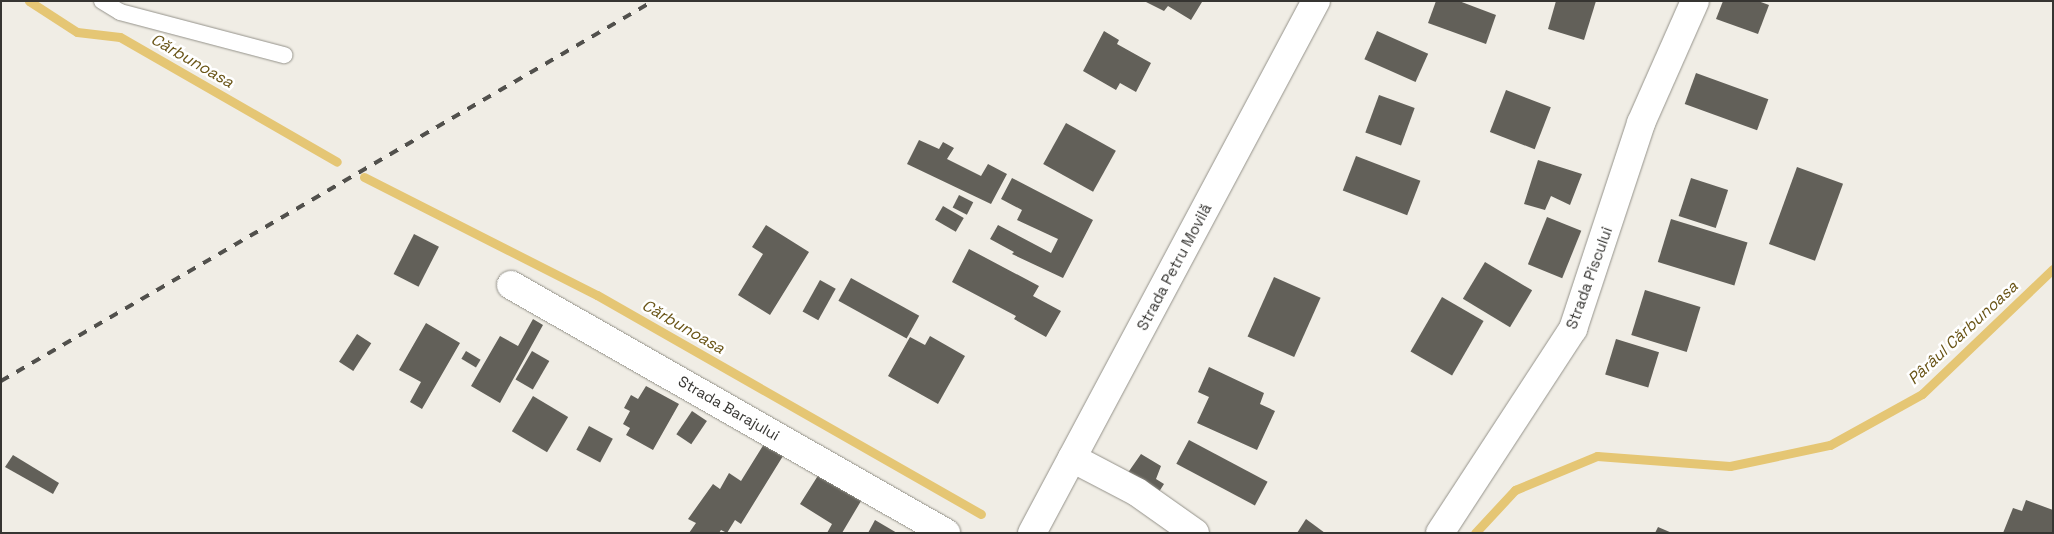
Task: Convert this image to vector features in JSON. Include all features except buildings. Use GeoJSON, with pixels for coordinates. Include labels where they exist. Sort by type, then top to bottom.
{"type":"FeatureCollection","features":[{"type":"Feature","properties":{"kind":"street","name":"Strada Petru Movilă"},"geometry":{"type":"LineString","coordinates":[[1032,533],[1316,1]]}},
{"type":"Feature","properties":{"kind":"street","name":"Strada Piscului"},"geometry":{"type":"LineString","coordinates":[[1440,533],[1573,329],[1641,123],[1695,1]]}},
{"type":"Feature","properties":{"kind":"street","name":"Strada Barajului"},"geometry":{"type":"LineString","coordinates":[[511,285],[946,533]]}},
{"type":"Feature","properties":{"kind":"street"},"geometry":{"type":"LineString","coordinates":[[1072,458],[1137,492],[1195,533]]}},
{"type":"Feature","properties":{"kind":"lane"},"geometry":{"type":"LineString","coordinates":[[102,1],[120,12],[284,55]]}},
{"type":"Feature","properties":{"kind":"waterway","name":"Cărbunoasa"},"geometry":{"type":"LineString","coordinates":[[29,1],[77,32],[120,37],[337,162]]}},
{"type":"Feature","properties":{"kind":"waterway","name":"Cărbunoasa"},"geometry":{"type":"LineString","coordinates":[[364,177],[597,295],[981,514]]}},
{"type":"Feature","properties":{"kind":"waterway","name":"Pârâul Cărbunoasa"},"geometry":{"type":"LineString","coordinates":[[1475,533],[1515,490],[1597,456],[1730,466],[1830,445],[1922,394],[2053,269]]}},
{"type":"Feature","properties":{"kind":"railway"},"geometry":{"type":"LineString","coordinates":[[1,381],[653,1]]}}]}
